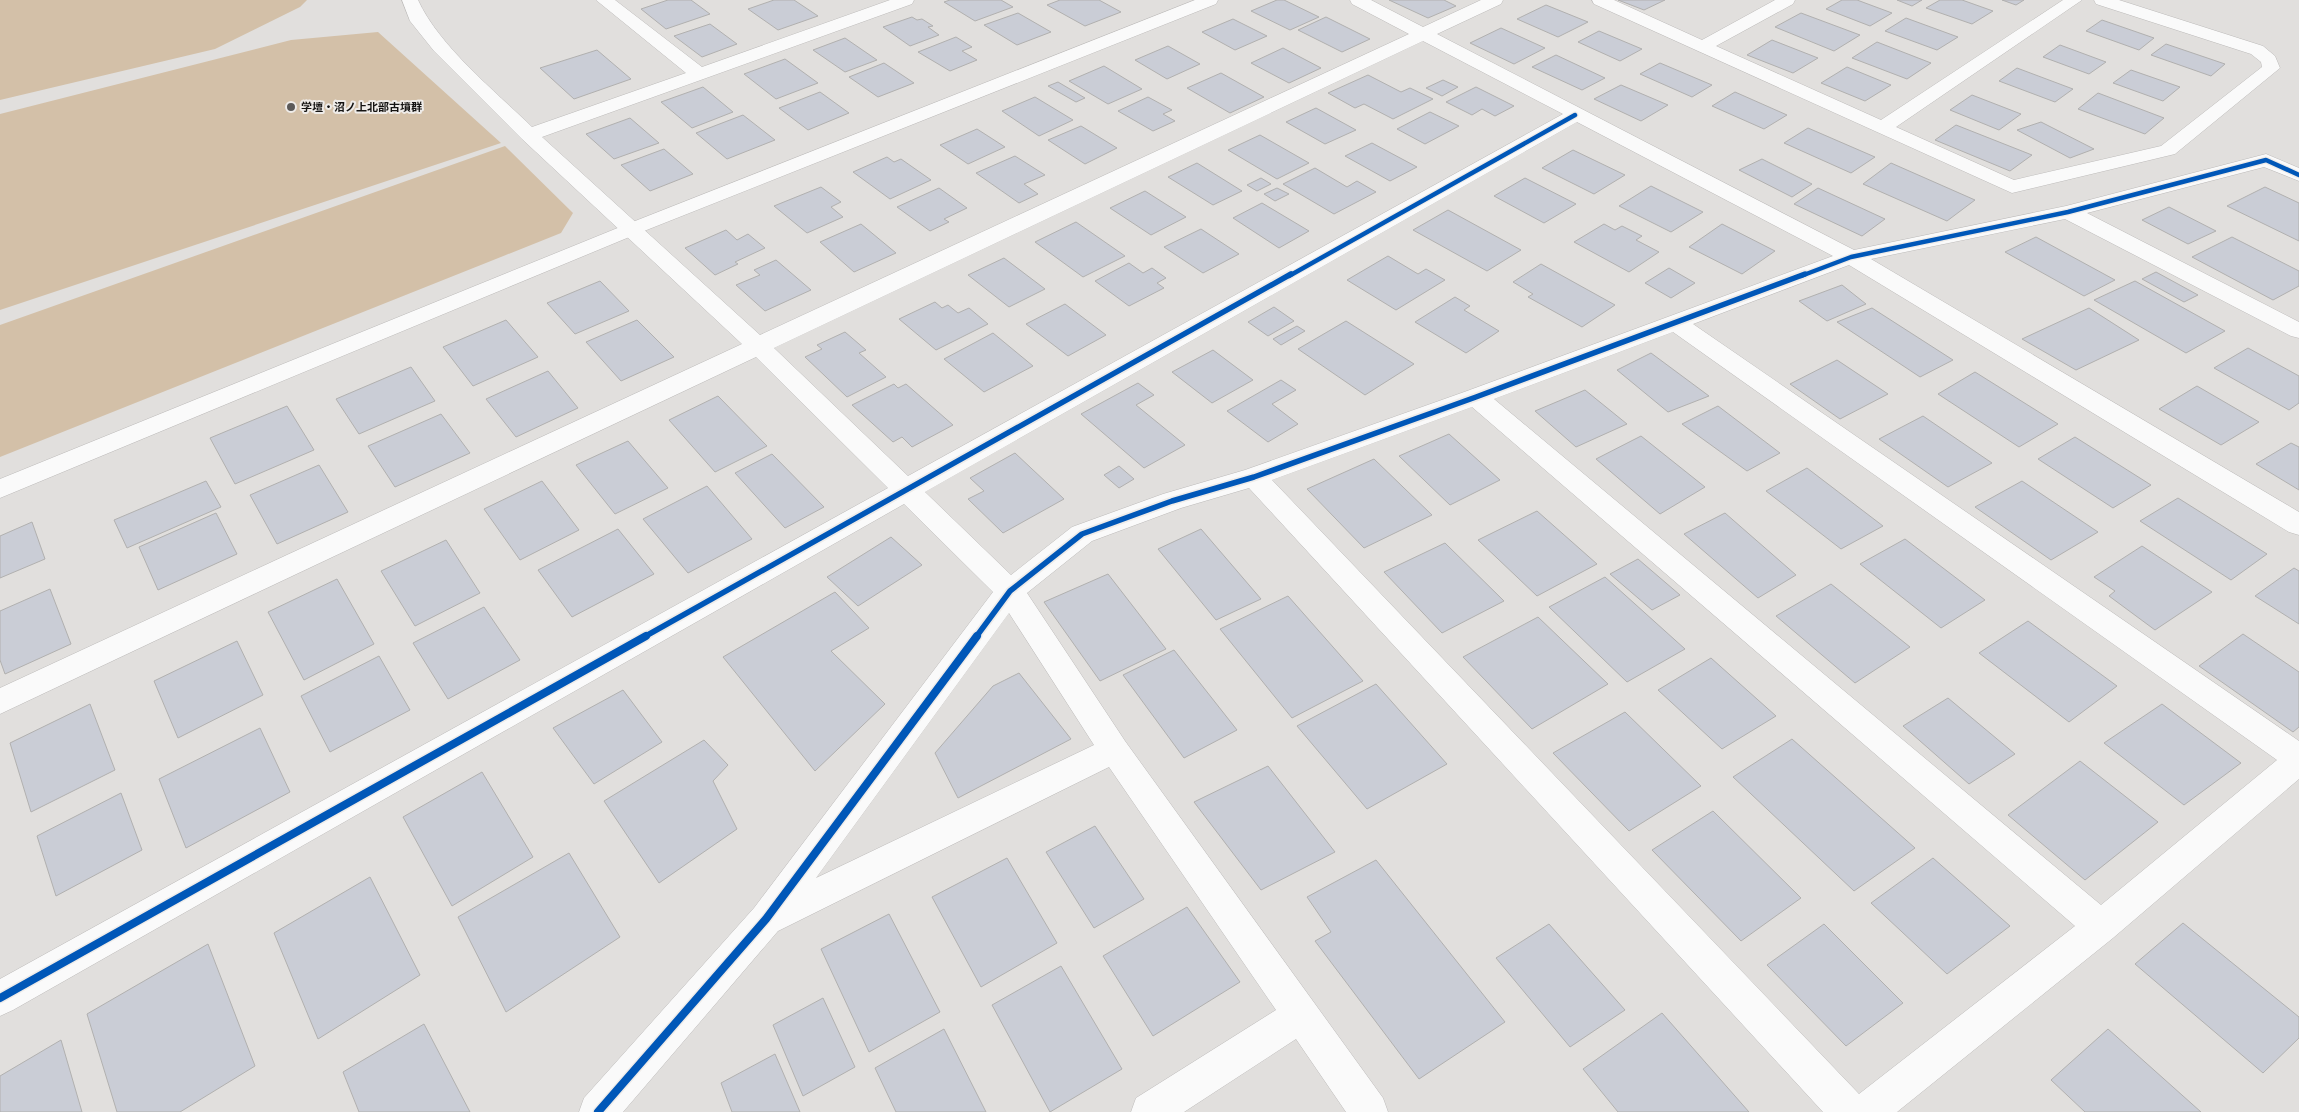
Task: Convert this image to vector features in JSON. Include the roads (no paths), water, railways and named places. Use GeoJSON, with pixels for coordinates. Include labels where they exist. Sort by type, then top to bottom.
{"type":"FeatureCollection","features":[{"type":"Feature","properties":{"kind":"street"},"geometry":{"type":"LineString","coordinates":[[410,0],[418,21],[440,47],[529,135],[759,346],[1010,590],[1114,750],[1369,1112]]}},
{"type":"Feature","properties":{"kind":"street"},"geometry":{"type":"LineString","coordinates":[[604,0],[698,73]]}},
{"type":"Feature","properties":{"kind":"street"},"geometry":{"type":"LineString","coordinates":[[862,0],[878,10]]}},
{"type":"Feature","properties":{"kind":"street"},"geometry":{"type":"LineString","coordinates":[[529,135],[906,0]]}},
{"type":"Feature","properties":{"kind":"street"},"geometry":{"type":"LineString","coordinates":[[0,489],[632,229],[1210,0]]}},
{"type":"Feature","properties":{"kind":"street"},"geometry":{"type":"LineString","coordinates":[[1358,0],[1851,258],[2299,524]]}},
{"type":"Feature","properties":{"kind":"street"},"geometry":{"type":"LineString","coordinates":[[0,702],[1494,0]]}},
{"type":"Feature","properties":{"kind":"street"},"geometry":{"type":"LineString","coordinates":[[1600,0],[2012,187],[2168,150],[2271,68],[2269,60],[2257,50],[2102,0]]}},
{"type":"Feature","properties":{"kind":"street"},"geometry":{"type":"LineString","coordinates":[[1702,47],[1787,0]]}},
{"type":"Feature","properties":{"kind":"street"},"geometry":{"type":"LineString","coordinates":[[1882,128],[2074,0]]}},
{"type":"Feature","properties":{"kind":"street"},"geometry":{"type":"LineString","coordinates":[[0,998],[907,491],[1575,114]]}},
{"type":"Feature","properties":{"kind":"street"},"geometry":{"type":"LineString","coordinates":[[598,1112],[766,919],[1010,590],[1082,534],[1172,501],[1254,477],[1851,258],[2068,212],[2266,160],[2299,174]]}},
{"type":"Feature","properties":{"kind":"street"},"geometry":{"type":"LineString","coordinates":[[2068,212],[2299,331]]}},
{"type":"Feature","properties":{"kind":"street"},"geometry":{"type":"LineString","coordinates":[[1676,323],[2299,759],[2101,927],[1867,1112]]}},
{"type":"Feature","properties":{"kind":"street"},"geometry":{"type":"LineString","coordinates":[[1476,397],[2101,927]]}},
{"type":"Feature","properties":{"kind":"street"},"geometry":{"type":"LineString","coordinates":[[1254,477],[1849,1112]]}},
{"type":"Feature","properties":{"kind":"street"},"geometry":{"type":"LineString","coordinates":[[766,919],[1114,750]]}},
{"type":"Feature","properties":{"kind":"street"},"geometry":{"type":"LineString","coordinates":[[1150,1112],[1300,1015]]}},
{"type":"Feature","properties":{"kind":"place","name":"学壇・沼ノ上北部古墳群"},"geometry":{"type":"Point","coordinates":[291,107]}}]}
